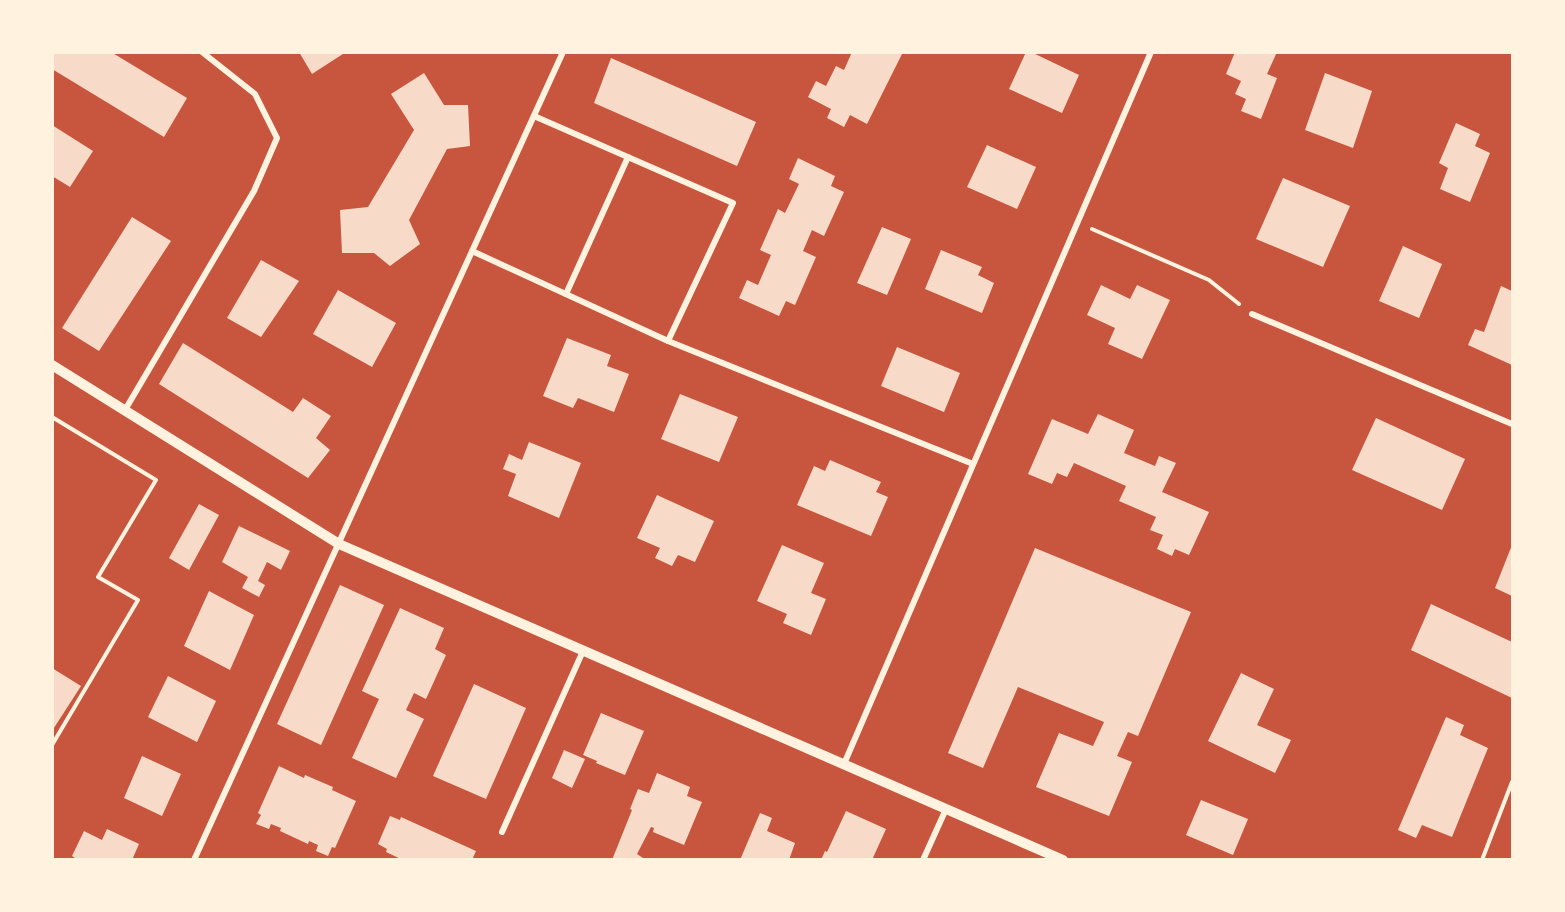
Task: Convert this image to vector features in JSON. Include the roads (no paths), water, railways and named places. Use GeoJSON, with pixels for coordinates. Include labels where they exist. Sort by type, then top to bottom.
{"type":"FeatureCollection","features":[{"type":"Feature","properties":{"kind":"street"},"geometry":{"type":"LineString","coordinates":[[125,410],[254,191],[278,138],[255,94],[202,52]]}},
{"type":"Feature","properties":{"kind":"street"},"geometry":{"type":"LineString","coordinates":[[194,860],[563,52]]}},
{"type":"Feature","properties":{"kind":"street"},"geometry":{"type":"LineString","coordinates":[[844,764],[1150,52]]}},
{"type":"Feature","properties":{"kind":"street"},"geometry":{"type":"LineString","coordinates":[[534,116],[733,203],[668,341]]}},
{"type":"Feature","properties":{"kind":"street"},"geometry":{"type":"LineString","coordinates":[[566,294],[628,157]]}},
{"type":"Feature","properties":{"kind":"street"},"geometry":{"type":"LineString","coordinates":[[472,251],[668,341],[973,464]]}},
{"type":"Feature","properties":{"kind":"street"},"geometry":{"type":"LineString","coordinates":[[1252,314],[1512,423]]}},
{"type":"Feature","properties":{"kind":"street"},"geometry":{"type":"LineString","coordinates":[[52,364],[339,544],[1063,860]]}},
{"type":"Feature","properties":{"kind":"street"},"geometry":{"type":"LineString","coordinates":[[502,832],[583,651]]}},
{"type":"Feature","properties":{"kind":"street"},"geometry":{"type":"LineString","coordinates":[[923,860],[946,809]]}}]}
